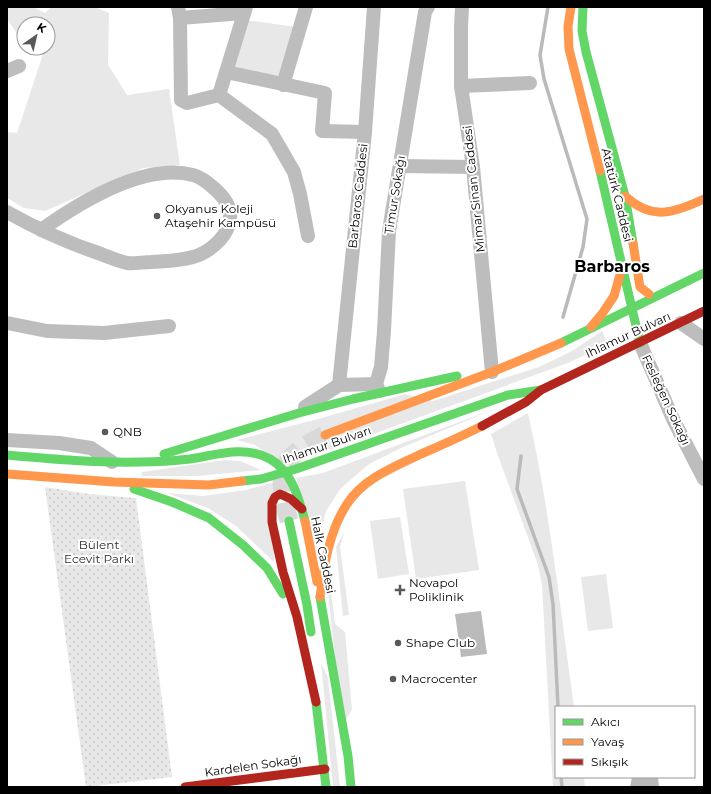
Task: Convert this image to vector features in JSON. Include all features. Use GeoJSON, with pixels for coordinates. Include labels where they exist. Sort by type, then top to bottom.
{"type":"FeatureCollection","features":[{"type":"Feature","properties":{"kind":"main road","name":"Atatürk Caddesi"},"geometry":{"type":"LineString","coordinates":[[571,7],[568,26],[569,49],[616,237],[640,343]]}},
{"type":"Feature","properties":{"kind":"main road","name":"Atatürk Caddesi"},"geometry":{"type":"LineString","coordinates":[[583,7],[582,31],[586,52],[625,196],[640,287]]}},
{"type":"Feature","properties":{"kind":"main road"},"geometry":{"type":"LineString","coordinates":[[625,196],[639,208],[656,213],[682,209],[704,199]]}},
{"type":"Feature","properties":{"kind":"main road"},"geometry":{"type":"LineString","coordinates":[[587,332],[602,314],[614,296],[622,268]]}},
{"type":"Feature","properties":{"kind":"main road","name":"Ihlamur Bulvarı"},"geometry":{"type":"LineString","coordinates":[[632,310],[704,273]]}},
{"type":"Feature","properties":{"kind":"main road"},"geometry":{"type":"LineString","coordinates":[[325,435],[492,372],[587,332],[632,310],[640,287],[649,294],[659,295]]}},
{"type":"Feature","properties":{"kind":"main road","name":"Ihlamur Bulvarı"},"geometry":{"type":"LineString","coordinates":[[320,597],[324,564],[336,522],[347,504],[358,491],[379,474],[485,425],[526,402],[541,390],[704,311]]}},
{"type":"Feature","properties":{"kind":"main road","name":"Halk Caddesi"},"geometry":{"type":"LineString","coordinates":[[149,462],[160,455],[356,397],[378,388],[492,372]]}},
{"type":"Feature","properties":{"kind":"main road","name":"Ihlamur Bulvarı"},"geometry":{"type":"LineString","coordinates":[[114,482],[209,485],[261,479],[296,470],[508,395],[541,390]]}},
{"type":"Feature","properties":{"kind":"main road","name":"Halk Caddesi"},"geometry":{"type":"LineString","coordinates":[[7,454],[49,459],[149,462],[170,461],[235,452],[248,452],[264,456],[274,461],[291,480],[302,508],[320,597],[348,756],[351,787]]}},
{"type":"Feature","properties":{"kind":"main road"},"geometry":{"type":"LineString","coordinates":[[7,474],[114,482],[172,502],[209,518],[243,545],[268,568],[296,618]]}},
{"type":"Feature","properties":{"kind":"main road"},"geometry":{"type":"LineString","coordinates":[[302,508],[291,499],[280,494],[272,503],[272,522],[316,702],[325,768],[326,787]]}},
{"type":"Feature","properties":{"kind":"main road"},"geometry":{"type":"LineString","coordinates":[[289,521],[307,605],[315,662],[316,702]]}},
{"type":"Feature","properties":{"kind":"main road","name":"Kardelen Sokağı"},"geometry":{"type":"LineString","coordinates":[[185,787],[325,768]]}},
{"type":"Feature","properties":{"kind":"street"},"geometry":{"type":"LineString","coordinates":[[283,85],[306,7]]}},
{"type":"Feature","properties":{"kind":"street","name":"Barbaros Caddesi"},"geometry":{"type":"LineString","coordinates":[[338,385],[366,132],[374,7]]}},
{"type":"Feature","properties":{"kind":"street","name":"Timur Sokağı"},"geometry":{"type":"LineString","coordinates":[[378,388],[383,345],[389,231],[425,12],[428,7]]}},
{"type":"Feature","properties":{"kind":"street","name":"Mimar Sinan Caddesi"},"geometry":{"type":"LineString","coordinates":[[462,7],[461,86],[473,167],[492,372]]}},
{"type":"Feature","properties":{"kind":"street"},"geometry":{"type":"LineString","coordinates":[[245,10],[219,95],[187,103],[181,100],[179,12],[245,10]]}},
{"type":"Feature","properties":{"kind":"street"},"geometry":{"type":"LineString","coordinates":[[226,72],[325,93],[322,131],[366,132]]}},
{"type":"Feature","properties":{"kind":"street"},"geometry":{"type":"LineString","coordinates":[[461,86],[530,83]]}},
{"type":"Feature","properties":{"kind":"street"},"geometry":{"type":"LineString","coordinates":[[219,95],[272,134],[294,172],[308,236]]}},
{"type":"Feature","properties":{"kind":"street"},"geometry":{"type":"LineString","coordinates":[[400,166],[473,167]]}},
{"type":"Feature","properties":{"kind":"street"},"geometry":{"type":"LineString","coordinates":[[7,212],[40,230],[79,247],[127,263],[156,262],[194,257],[215,246],[226,232],[230,222],[230,208],[222,195],[208,182],[194,175],[174,173],[151,174],[96,195],[68,210],[40,230]]}},
{"type":"Feature","properties":{"kind":"street"},"geometry":{"type":"LineString","coordinates":[[7,323],[47,331],[104,333],[169,326]]}},
{"type":"Feature","properties":{"kind":"street"},"geometry":{"type":"LineString","coordinates":[[681,323],[704,339]]}},
{"type":"Feature","properties":{"kind":"street","name":"Fesleğen Sokağı"},"geometry":{"type":"LineString","coordinates":[[640,343],[673,419],[704,479]]}},
{"type":"Feature","properties":{"kind":"street"},"geometry":{"type":"LineString","coordinates":[[293,415],[338,385],[378,388]]}},
{"type":"Feature","properties":{"kind":"street"},"geometry":{"type":"LineString","coordinates":[[7,440],[59,443],[91,448],[114,462]]}},
{"type":"Feature","properties":{"kind":"green space"},"geometry":{"type":"Polygon","coordinates":[[[7,7],[33,7],[45,13],[51,7],[95,7],[109,13],[108,65],[127,95],[169,89],[180,165],[143,168],[45,211],[24,208],[7,198],[7,132],[17,133],[42,56],[56,56],[56,16],[16,16],[16,32],[7,19],[7,7]]]}},
{"type":"Feature","properties":{"kind":"green space"},"geometry":{"type":"Polygon","coordinates":[[[246,20],[296,27],[280,83],[233,71],[246,20]]]}},
{"type":"Feature","properties":{"kind":"green space"},"geometry":{"type":"Polygon","coordinates":[[[602,331],[608,344],[568,363],[332,449],[283,463],[255,445],[237,440],[405,394],[433,401],[539,367],[572,351],[602,331]]]}},
{"type":"Feature","properties":{"kind":"green space"},"geometry":{"type":"Polygon","coordinates":[[[497,408],[401,448],[369,464],[341,488],[326,511],[316,549],[296,478],[323,473],[497,408]]]}},
{"type":"Feature","properties":{"kind":"green space"},"geometry":{"type":"Polygon","coordinates":[[[528,413],[549,523],[574,706],[555,706],[555,778],[584,778],[585,787],[553,787],[542,584],[538,565],[491,434],[528,413]]]}},
{"type":"Feature","properties":{"kind":"green space"},"geometry":{"type":"Polygon","coordinates":[[[224,460],[240,461],[261,470],[197,476],[141,476],[142,472],[224,460]]]}},
{"type":"Feature","properties":{"kind":"green space"},"geometry":{"type":"Polygon","coordinates":[[[282,480],[288,493],[279,489],[274,562],[236,526],[208,508],[167,493],[203,496],[246,490],[282,480]]]}},
{"type":"Feature","properties":{"kind":"green space"},"geometry":{"type":"Polygon","coordinates":[[[465,481],[479,570],[416,579],[403,489],[465,481]]]}},
{"type":"Feature","properties":{"kind":"green space","name":"Bülent Ecevit Parkı"},"geometry":{"type":"Polygon","coordinates":[[[45,487],[89,494],[136,498],[172,777],[86,787],[45,487]]]}},
{"type":"Feature","properties":{"kind":"green space"},"geometry":{"type":"Polygon","coordinates":[[[400,517],[409,574],[378,579],[370,521],[400,517]]]}},
{"type":"Feature","properties":{"kind":"green space"},"geometry":{"type":"Polygon","coordinates":[[[344,532],[340,547],[349,615],[343,616],[336,547],[344,532]]]}},
{"type":"Feature","properties":{"kind":"green space"},"geometry":{"type":"Polygon","coordinates":[[[606,574],[613,628],[588,631],[581,577],[606,574]]]}},
{"type":"Feature","properties":{"kind":"green space"},"geometry":{"type":"Polygon","coordinates":[[[328,591],[331,591],[335,624],[345,632],[352,710],[342,725],[328,591]]]}},
{"type":"Feature","properties":{"kind":"green space"},"geometry":{"type":"Polygon","coordinates":[[[321,663],[328,678],[340,787],[333,787],[321,663]]]}},
{"type":"Feature","properties":{"kind":"shaded area"},"geometry":{"type":"Polygon","coordinates":[[[481,611],[487,654],[461,657],[455,614],[481,611]]]}},
{"type":"Feature","properties":{"kind":"shaded area"},"geometry":{"type":"Polygon","coordinates":[[[632,778],[658,778],[659,787],[630,787],[632,778]]]}},
{"type":"Feature","properties":{"kind":"waterway"},"geometry":{"type":"LineString","coordinates":[[548,7],[540,55],[544,79],[587,219],[583,247],[563,317]]}},
{"type":"Feature","properties":{"kind":"waterway"},"geometry":{"type":"LineString","coordinates":[[521,456],[517,489],[549,577],[553,604],[558,706]]}},
{"type":"Feature","properties":{"kind":"waterway"},"geometry":{"type":"LineString","coordinates":[[561,778],[562,787]]}},
{"type":"Feature","properties":{"kind":"tunnel"},"geometry":{"type":"LineString","coordinates":[[289,521],[283,490],[282,478],[284,468],[298,451],[309,443],[325,435]]}},
{"type":"Feature","properties":{"kind":"traffic: fast"},"geometry":{"type":"LineString","coordinates":[[583,7],[582,31],[586,52],[625,196],[633,243]]}},
{"type":"Feature","properties":{"kind":"traffic: fast"},"geometry":{"type":"LineString","coordinates":[[600,171],[640,343]]}},
{"type":"Feature","properties":{"kind":"traffic: fast"},"geometry":{"type":"LineString","coordinates":[[561,343],[704,273]]}},
{"type":"Feature","properties":{"kind":"traffic: fast"},"geometry":{"type":"LineString","coordinates":[[164,454],[299,413],[353,399],[457,376]]}},
{"type":"Feature","properties":{"kind":"traffic: fast"},"geometry":{"type":"LineString","coordinates":[[242,481],[261,479],[296,469],[508,395],[541,390]]}},
{"type":"Feature","properties":{"kind":"traffic: fast"},"geometry":{"type":"LineString","coordinates":[[7,455],[91,461],[147,462],[190,459],[230,452],[251,453],[270,459],[278,464],[284,471],[294,486],[305,521]]}},
{"type":"Feature","properties":{"kind":"traffic: fast"},"geometry":{"type":"LineString","coordinates":[[134,489],[172,502],[209,518],[243,545],[267,568],[283,594]]}},
{"type":"Feature","properties":{"kind":"traffic: fast"},"geometry":{"type":"LineString","coordinates":[[289,521],[307,605],[311,632]]}},
{"type":"Feature","properties":{"kind":"traffic: fast"},"geometry":{"type":"LineString","coordinates":[[320,597],[348,756],[351,787]]}},
{"type":"Feature","properties":{"kind":"traffic: fast"},"geometry":{"type":"LineString","coordinates":[[316,702],[326,787]]}},
{"type":"Feature","properties":{"kind":"traffic: slow"},"geometry":{"type":"LineString","coordinates":[[571,7],[568,26],[569,49],[600,171]]}},
{"type":"Feature","properties":{"kind":"traffic: slow"},"geometry":{"type":"LineString","coordinates":[[625,196],[635,204],[654,212],[673,211],[704,199]]}},
{"type":"Feature","properties":{"kind":"traffic: slow"},"geometry":{"type":"LineString","coordinates":[[633,243],[640,287],[649,294]]}},
{"type":"Feature","properties":{"kind":"traffic: slow"},"geometry":{"type":"LineString","coordinates":[[591,327],[614,296],[622,268]]}},
{"type":"Feature","properties":{"kind":"traffic: slow"},"geometry":{"type":"LineString","coordinates":[[325,435],[492,372],[561,343]]}},
{"type":"Feature","properties":{"kind":"traffic: slow"},"geometry":{"type":"LineString","coordinates":[[320,597],[328,549],[341,514],[354,495],[380,474],[482,426]]}},
{"type":"Feature","properties":{"kind":"traffic: slow"},"geometry":{"type":"LineString","coordinates":[[7,474],[114,482],[209,485],[242,481]]}},
{"type":"Feature","properties":{"kind":"traffic: slow"},"geometry":{"type":"LineString","coordinates":[[305,521],[317,582]]}},
{"type":"Feature","properties":{"kind":"traffic: jam"},"geometry":{"type":"LineString","coordinates":[[482,426],[526,402],[541,390],[704,311]]}},
{"type":"Feature","properties":{"kind":"traffic: jam"},"geometry":{"type":"LineString","coordinates":[[302,509],[291,499],[280,494],[275,497],[272,503],[272,522],[283,572],[297,617],[316,702]]}},
{"type":"Feature","properties":{"kind":"traffic: jam"},"geometry":{"type":"LineString","coordinates":[[185,787],[325,769]]}},
{"type":"Feature","properties":{"kind":"place","name":"Okyanus Koleji Ataşehir Kampüsü"},"geometry":{"type":"Point","coordinates":[157,216]}},
{"type":"Feature","properties":{"kind":"place","name":"QNB"},"geometry":{"type":"Point","coordinates":[105,432]}},
{"type":"Feature","properties":{"kind":"place","name":"Novapol Poliklinik"},"geometry":{"type":"Point","coordinates":[400,590]}},
{"type":"Feature","properties":{"kind":"place","name":"Shape Club"},"geometry":{"type":"Point","coordinates":[398,643]}},
{"type":"Feature","properties":{"kind":"place","name":"Macrocenter"},"geometry":{"type":"Point","coordinates":[393,679]}},
{"type":"Feature","properties":{"kind":"district","name":"Barbaros"},"geometry":{"type":"Point","coordinates":[612,266]}}]}
